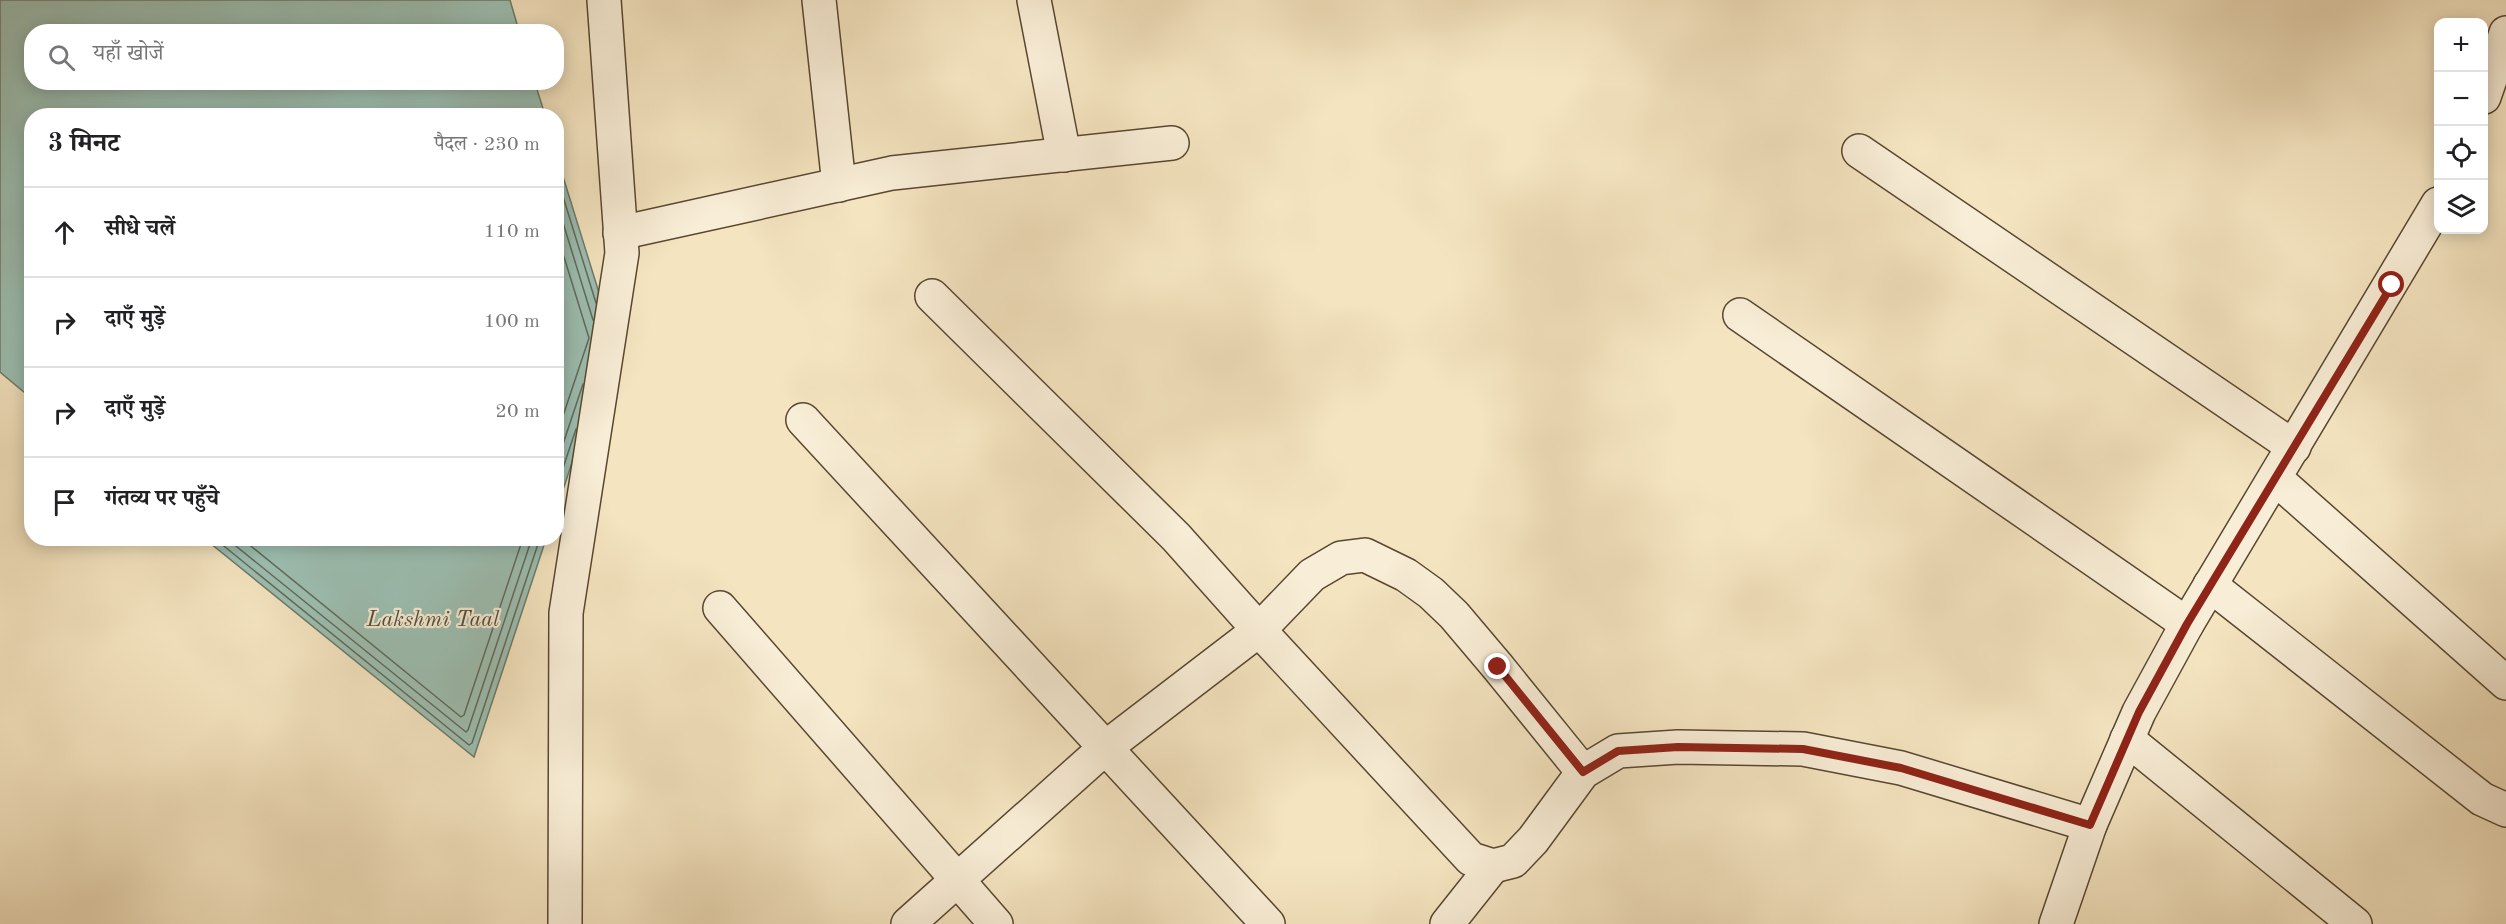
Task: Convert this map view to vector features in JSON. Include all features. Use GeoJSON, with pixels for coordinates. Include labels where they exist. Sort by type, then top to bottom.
{"type":"FeatureCollection","features":[{"type":"Feature","properties":{"kind":"street"},"geometry":{"type":"LineString","coordinates":[[565,924],[566,613],[622,253],[604,0]]}},
{"type":"Feature","properties":{"kind":"street"},"geometry":{"type":"LineString","coordinates":[[819,0],[839,185]]}},
{"type":"Feature","properties":{"kind":"street"},"geometry":{"type":"LineString","coordinates":[[1034,0],[1064,155]]}},
{"type":"Feature","properties":{"kind":"street"},"geometry":{"type":"LineString","coordinates":[[2488,85],[2506,33]]}},
{"type":"Feature","properties":{"kind":"street"},"geometry":{"type":"LineString","coordinates":[[620,233],[892,173],[1172,143]]}},
{"type":"Feature","properties":{"kind":"street"},"geometry":{"type":"LineString","coordinates":[[1859,151],[2294,447]]}},
{"type":"Feature","properties":{"kind":"street"},"geometry":{"type":"LineString","coordinates":[[2056,924],[2090,825],[2127,739],[2187,624],[2434,212]]}},
{"type":"Feature","properties":{"kind":"street"},"geometry":{"type":"LineString","coordinates":[[932,296],[1176,537],[1471,859],[1493,866],[1513,861],[1533,840],[1583,772],[1618,751],[1678,747],[1803,749],[1901,768],[2090,825]]}},
{"type":"Feature","properties":{"kind":"street"},"geometry":{"type":"LineString","coordinates":[[1740,315],[2187,624]]}},
{"type":"Feature","properties":{"kind":"street"},"geometry":{"type":"LineString","coordinates":[[803,420],[1268,924]]}},
{"type":"Feature","properties":{"kind":"street"},"geometry":{"type":"LineString","coordinates":[[2275,478],[2506,683]]}},
{"type":"Feature","properties":{"kind":"street"},"geometry":{"type":"LineString","coordinates":[[908,924],[1105,748],[1259,630],[1312,575],[1341,558],[1365,555],[1406,574],[1431,593],[1454,615],[1583,772]]}},
{"type":"Feature","properties":{"kind":"street"},"geometry":{"type":"LineString","coordinates":[[2210,585],[2482,799],[2506,810]]}},
{"type":"Feature","properties":{"kind":"street"},"geometry":{"type":"LineString","coordinates":[[720,608],[996,924]]}},
{"type":"Feature","properties":{"kind":"street"},"geometry":{"type":"LineString","coordinates":[[2127,739],[2355,924]]}},
{"type":"Feature","properties":{"kind":"street"},"geometry":{"type":"LineString","coordinates":[[1447,924],[1493,866]]}},
{"type":"Feature","properties":{"kind":"water"},"geometry":{"type":"Polygon","coordinates":[[[0,0],[510,0],[517,24],[24,24],[24,90],[537,90],[543,108],[24,108],[24,392],[0,372],[0,0]]]}},
{"type":"Feature","properties":{"kind":"water"},"geometry":{"type":"Polygon","coordinates":[[[564,180],[613,338],[564,487],[564,180]]]}},
{"type":"Feature","properties":{"kind":"water","name":"Lakshmi Taal"},"geometry":{"type":"Polygon","coordinates":[[[214,546],[544,546],[474,757],[214,546]]]}},
{"type":"Feature","properties":{"kind":"route"},"geometry":{"type":"LineString","coordinates":[[1498,667],[1583,772],[1618,751],[1678,747],[1803,749],[1901,768],[2090,825],[2139,712],[2187,624],[2392,285]]}}]}
